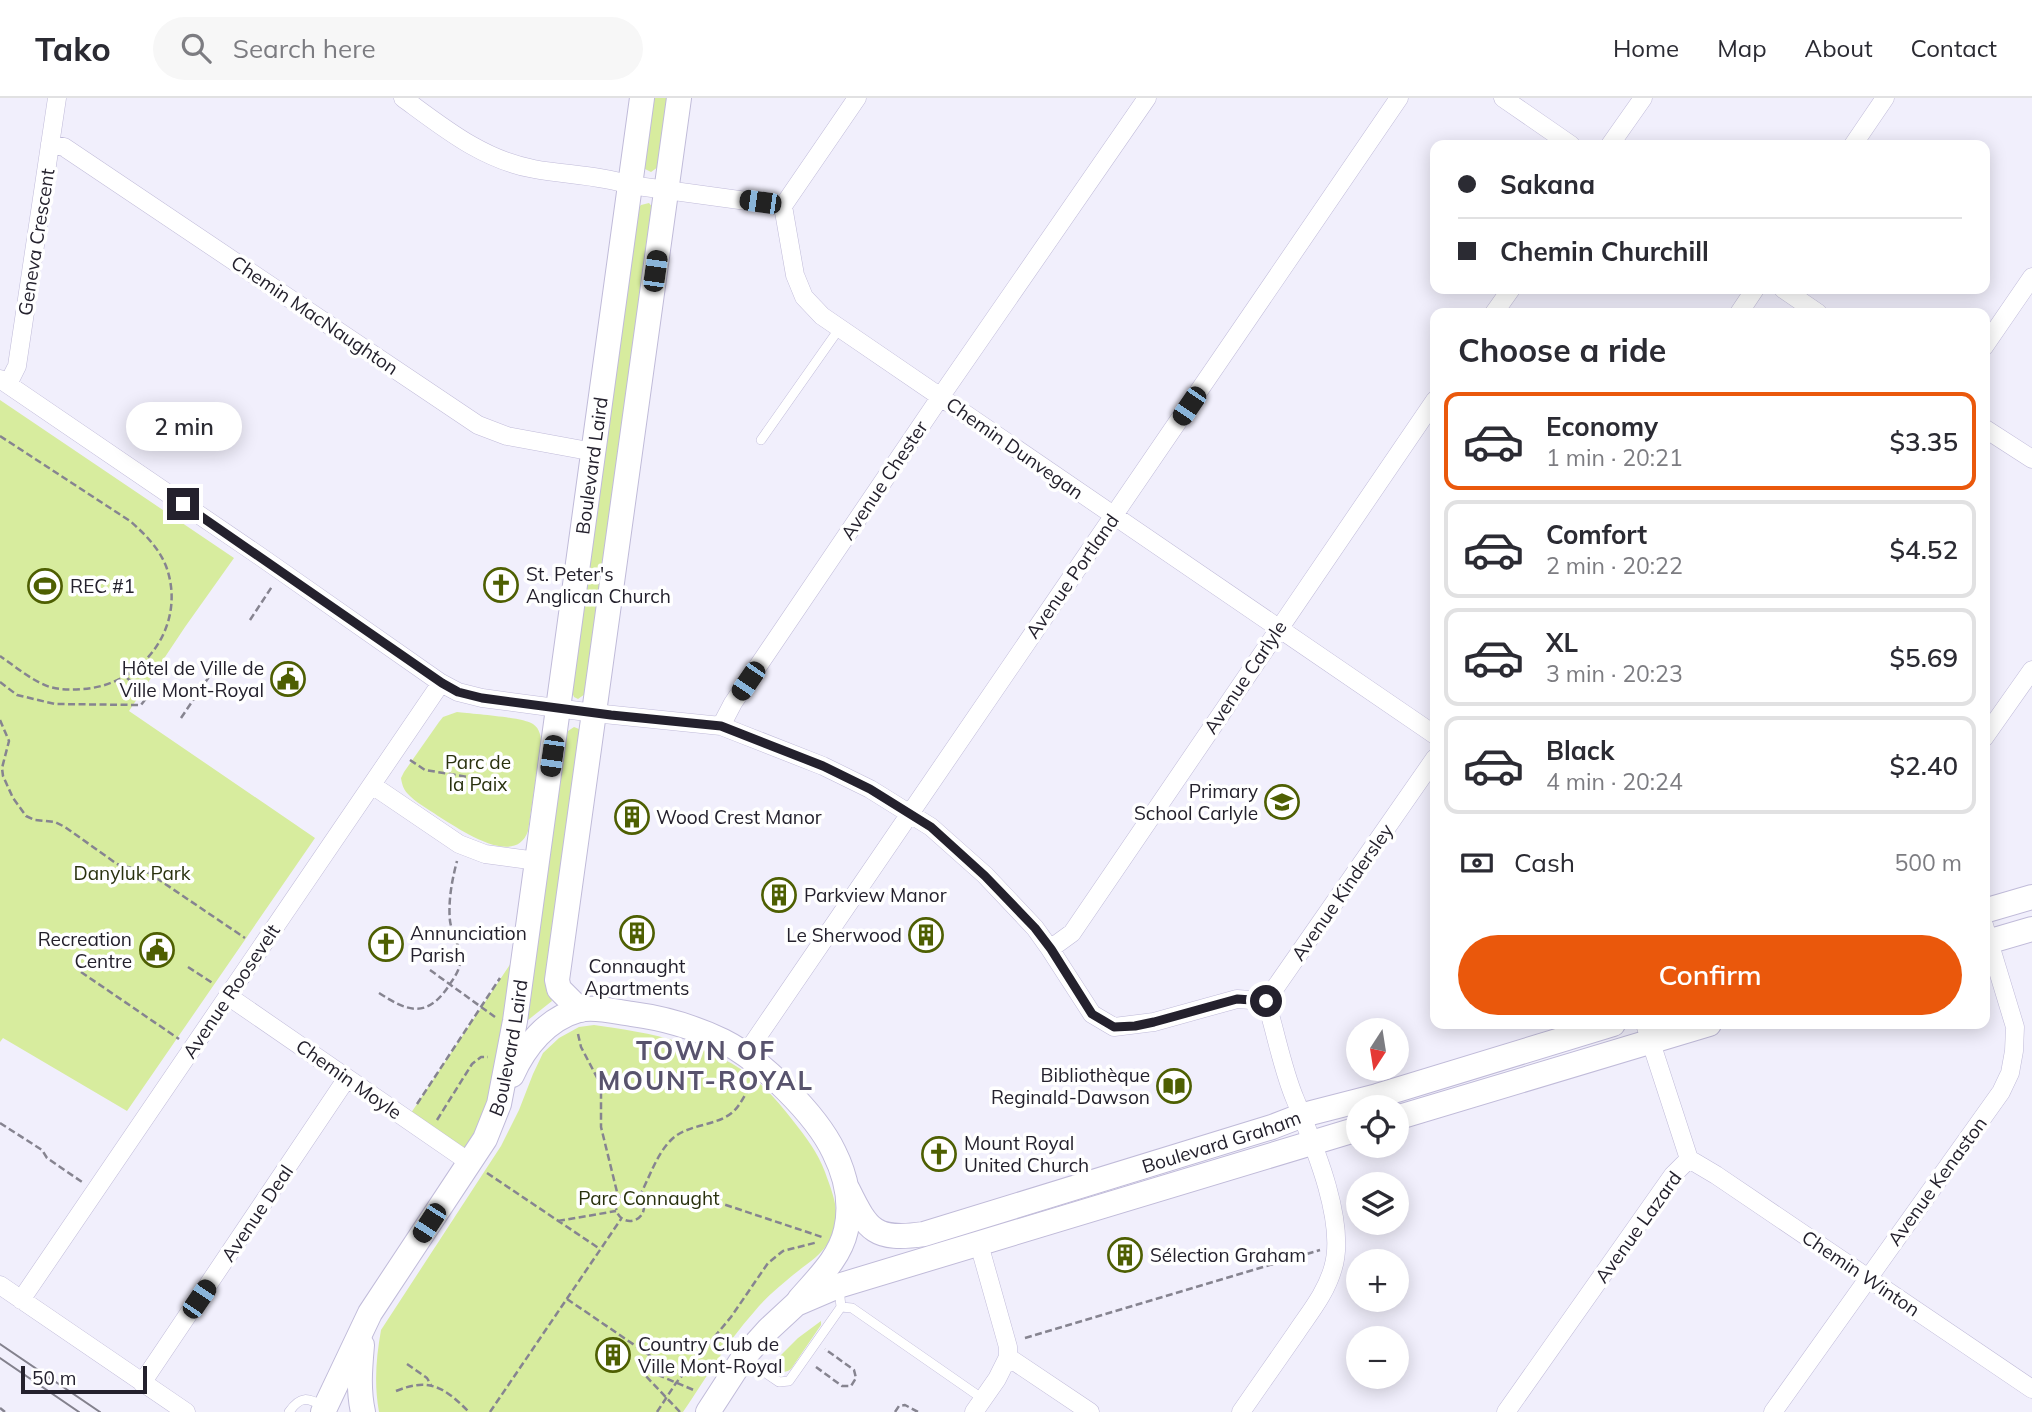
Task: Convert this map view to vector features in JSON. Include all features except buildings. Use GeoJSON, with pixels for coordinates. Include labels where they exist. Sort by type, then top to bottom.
{"type":"FeatureCollection","features":[{"type":"Feature","properties":{"kind":"street","name":"Geneva Crescent"},"geometry":{"type":"LineString","coordinates":[[4,382],[17,366],[57,98]]}},
{"type":"Feature","properties":{"kind":"street"},"geometry":{"type":"LineString","coordinates":[[402,98],[457,138],[492,157],[533,169],[783,206],[857,98]]}},
{"type":"Feature","properties":{"kind":"street","name":"Boulevard Laird"},"geometry":{"type":"LineString","coordinates":[[324,1409],[370,1313],[485,1139],[499,1104],[511,1044],[642,98]]}},
{"type":"Feature","properties":{"kind":"street","name":"Boulevard Laird"},"geometry":{"type":"LineString","coordinates":[[579,1021],[559,989],[557,979],[679,98]]}},
{"type":"Feature","properties":{"kind":"street","name":"Avenue Chester"},"geometry":{"type":"LineString","coordinates":[[721,726],[733,703],[941,396],[1147,98]]}},
{"type":"Feature","properties":{"kind":"street","name":"Avenue Portland"},"geometry":{"type":"LineString","coordinates":[[746,1055],[1399,98]]}},
{"type":"Feature","properties":{"kind":"street"},"geometry":{"type":"LineString","coordinates":[[1503,98],[1565,140]]}},
{"type":"Feature","properties":{"kind":"street"},"geometry":{"type":"LineString","coordinates":[[1614,140],[1643,98]]}},
{"type":"Feature","properties":{"kind":"street"},"geometry":{"type":"LineString","coordinates":[[1856,140],[1885,98]]}},
{"type":"Feature","properties":{"kind":"street","name":"Chemin MacNaughton"},"geometry":{"type":"LineString","coordinates":[[50,144],[64,147],[478,425],[507,436],[594,452]]}},
{"type":"Feature","properties":{"kind":"street","name":"Chemin Dunvegan"},"geometry":{"type":"LineString","coordinates":[[783,206],[795,275],[804,297],[822,316],[1430,732]]}},
{"type":"Feature","properties":{"kind":"street"},"geometry":{"type":"LineString","coordinates":[[1990,338],[2032,277]]}},
{"type":"Feature","properties":{"kind":"street"},"geometry":{"type":"LineString","coordinates":[[1790,294],[1811,308]]}},
{"type":"Feature","properties":{"kind":"street"},"geometry":{"type":"LineString","coordinates":[[4,382],[442,683],[469,696],[594,713],[721,726],[823,766],[870,789],[954,846],[985,876],[1035,928],[1092,1014],[1114,1027],[1154,1022],[1237,999],[1266,1001],[1294,1098],[1303,1115],[1337,1229],[1337,1249],[1324,1293],[1241,1412]]}},
{"type":"Feature","properties":{"kind":"street","name":"Avenue Carlyle"},"geometry":{"type":"LineString","coordinates":[[1051,949],[1072,933],[1430,407]]}},
{"type":"Feature","properties":{"kind":"street"},"geometry":{"type":"LineString","coordinates":[[1990,432],[2032,459]]}},
{"type":"Feature","properties":{"kind":"street"},"geometry":{"type":"LineString","coordinates":[[1990,730],[2032,670]]}},
{"type":"Feature","properties":{"kind":"street","name":"Avenue Roosevelt"},"geometry":{"type":"LineString","coordinates":[[21,1300],[95,1191],[222,991],[372,785],[442,683]]}},
{"type":"Feature","properties":{"kind":"street","name":"Avenue Kindersley"},"geometry":{"type":"LineString","coordinates":[[1266,1001],[1430,765]]}},
{"type":"Feature","properties":{"kind":"street"},"geometry":{"type":"LineString","coordinates":[[372,785],[459,844],[485,854],[537,861]]}},
{"type":"Feature","properties":{"kind":"street"},"geometry":{"type":"LineString","coordinates":[[1990,909],[2032,897]]}},
{"type":"Feature","properties":{"kind":"street"},"geometry":{"type":"LineString","coordinates":[[1990,936],[2032,929]]}},
{"type":"Feature","properties":{"kind":"street","name":"Avenue Kenaston"},"geometry":{"type":"LineString","coordinates":[[1773,1412],[2001,1092],[2010,1073],[2015,1027],[1990,949]]}},
{"type":"Feature","properties":{"kind":"street","name":"Chemin Moyle"},"geometry":{"type":"LineString","coordinates":[[222,991],[470,1162]]}},
{"type":"Feature","properties":{"kind":"street"},"geometry":{"type":"LineString","coordinates":[[499,1104],[520,1057],[534,1039],[553,1022],[579,1021],[606,1010],[656,1017],[701,1031],[746,1055],[798,1102],[824,1135],[835,1153],[848,1190],[848,1217],[841,1245],[834,1258],[796,1304]]}},
{"type":"Feature","properties":{"kind":"street","name":"Boulevard Graham"},"geometry":{"type":"LineString","coordinates":[[848,1190],[863,1220],[880,1233],[893,1237],[923,1234],[1272,1127],[1303,1115],[1377,1096],[1597,1029]]}},
{"type":"Feature","properties":{"kind":"street"},"geometry":{"type":"LineString","coordinates":[[1409,1114],[1648,1032],[1671,1029]]}},
{"type":"Feature","properties":{"kind":"street","name":"Avenue Lazard"},"geometry":{"type":"LineString","coordinates":[[1506,1412],[1673,1175],[1689,1159],[1648,1032]]}},
{"type":"Feature","properties":{"kind":"street","name":"Avenue Deal"},"geometry":{"type":"LineString","coordinates":[[142,1383],[347,1078]]}},
{"type":"Feature","properties":{"kind":"street","name":"Boulevard Graham"},"geometry":{"type":"LineString","coordinates":[[703,1402],[769,1329],[796,1304],[839,1296],[979,1244],[1346,1133]]}},
{"type":"Feature","properties":{"kind":"street","name":"Chemin Winton"},"geometry":{"type":"LineString","coordinates":[[1689,1159],[2032,1389]]}},
{"type":"Feature","properties":{"kind":"street"},"geometry":{"type":"LineString","coordinates":[[979,1244],[1008,1347],[1008,1357],[979,1405]]}},
{"type":"Feature","properties":{"kind":"street"},"geometry":{"type":"LineString","coordinates":[[0,1285],[186,1412]]}},
{"type":"Feature","properties":{"kind":"street"},"geometry":{"type":"LineString","coordinates":[[363,1412],[359,1374],[362,1345],[370,1313]]}},
{"type":"Feature","properties":{"kind":"street"},"geometry":{"type":"LineString","coordinates":[[1008,1357],[1090,1412]]}},
{"type":"Feature","properties":{"kind":"lane"},"geometry":{"type":"LineString","coordinates":[[761,440],[839,329]]}},
{"type":"Feature","properties":{"kind":"lane"},"geometry":{"type":"LineString","coordinates":[[743,1358],[779,1382],[789,1381],[839,1296],[979,1405]]}},
{"type":"Feature","properties":{"kind":"lane"},"geometry":{"type":"LineString","coordinates":[[289,1412],[302,1399],[308,1399],[324,1409]]}},
{"type":"Feature","properties":{"kind":"path"},"geometry":{"type":"LineString","coordinates":[[0,436],[130,521],[145,534],[160,554],[168,571],[171,592],[166,626],[150,655],[126,677],[97,688],[66,690],[51,687],[36,681],[0,656]]}},
{"type":"Feature","properties":{"kind":"path"},"geometry":{"type":"LineString","coordinates":[[250,620],[273,585]]}},
{"type":"Feature","properties":{"kind":"path"},"geometry":{"type":"LineString","coordinates":[[181,718],[219,662]]}},
{"type":"Feature","properties":{"kind":"path"},"geometry":{"type":"LineString","coordinates":[[0,682],[18,695],[55,704],[141,705],[148,696],[126,677]]}},
{"type":"Feature","properties":{"kind":"path"},"geometry":{"type":"LineString","coordinates":[[0,720],[9,741],[2,768],[3,776],[13,798],[26,816],[34,820],[55,822],[117,864],[149,873],[248,940]]}},
{"type":"Feature","properties":{"kind":"path"},"geometry":{"type":"LineString","coordinates":[[410,760],[425,770],[468,777]]}},
{"type":"Feature","properties":{"kind":"path"},"geometry":{"type":"LineString","coordinates":[[379,993],[398,1006],[409,1009],[418,1009],[441,998],[460,965],[460,955],[450,921],[453,876],[458,856]]}},
{"type":"Feature","properties":{"kind":"path"},"geometry":{"type":"LineString","coordinates":[[196,913],[201,908]]}},
{"type":"Feature","properties":{"kind":"path"},"geometry":{"type":"LineString","coordinates":[[188,967],[222,991]]}},
{"type":"Feature","properties":{"kind":"path"},"geometry":{"type":"LineString","coordinates":[[429,1134],[477,1059],[511,1044],[481,1006],[430,970]]}},
{"type":"Feature","properties":{"kind":"path"},"geometry":{"type":"LineString","coordinates":[[81,972],[180,1040]]}},
{"type":"Feature","properties":{"kind":"path"},"geometry":{"type":"LineString","coordinates":[[407,1119],[501,977]]}},
{"type":"Feature","properties":{"kind":"path"},"geometry":{"type":"LineString","coordinates":[[108,990],[113,984]]}},
{"type":"Feature","properties":{"kind":"path"},"geometry":{"type":"LineString","coordinates":[[579,1021],[581,1047],[601,1085],[601,1127],[620,1198]]}},
{"type":"Feature","properties":{"kind":"path"},"geometry":{"type":"LineString","coordinates":[[639,1197],[663,1149],[673,1138],[733,1112],[756,1078]]}},
{"type":"Feature","properties":{"kind":"path"},"geometry":{"type":"LineString","coordinates":[[0,1123],[42,1150],[47,1158],[95,1191]]}},
{"type":"Feature","properties":{"kind":"path"},"geometry":{"type":"LineString","coordinates":[[470,1162],[600,1249]]}},
{"type":"Feature","properties":{"kind":"path"},"geometry":{"type":"LineString","coordinates":[[630,1193],[639,1197],[643,1205],[642,1214],[635,1220],[621,1219],[616,1212],[616,1203],[620,1198],[630,1193]]}},
{"type":"Feature","properties":{"kind":"path"},"geometry":{"type":"LineString","coordinates":[[643,1205],[678,1197],[710,1200],[822,1240],[797,1246],[768,1263],[732,1317],[676,1383],[657,1412]]}},
{"type":"Feature","properties":{"kind":"path"},"geometry":{"type":"LineString","coordinates":[[558,1221],[616,1212]]}},
{"type":"Feature","properties":{"kind":"path"},"geometry":{"type":"LineString","coordinates":[[490,1412],[621,1219]]}},
{"type":"Feature","properties":{"kind":"path"},"geometry":{"type":"LineString","coordinates":[[1021,1339],[1328,1248]]}},
{"type":"Feature","properties":{"kind":"path"},"geometry":{"type":"LineString","coordinates":[[567,1299],[652,1357],[642,1372],[680,1412]]}},
{"type":"Feature","properties":{"kind":"path"},"geometry":{"type":"LineString","coordinates":[[813,1365],[842,1386],[851,1386],[856,1378],[854,1370],[825,1348]]}},
{"type":"Feature","properties":{"kind":"path"},"geometry":{"type":"LineString","coordinates":[[407,1364],[423,1375],[431,1385]]}},
{"type":"Feature","properties":{"kind":"path"},"geometry":{"type":"LineString","coordinates":[[644,1369],[676,1383],[703,1402]]}},
{"type":"Feature","properties":{"kind":"path"},"geometry":{"type":"LineString","coordinates":[[396,1391],[413,1384],[431,1385],[443,1390],[469,1412]]}},
{"type":"Feature","properties":{"kind":"path"},"geometry":{"type":"LineString","coordinates":[[895,1412],[898,1406],[905,1405],[918,1412]]}},
{"type":"Feature","properties":{"kind":"path"},"geometry":{"type":"LineString","coordinates":[[0,1408],[5,1412]]}},
{"type":"Feature","properties":{"kind":"green space"},"geometry":{"type":"Polygon","coordinates":[[[653,98],[668,98],[658,167],[651,172],[645,169],[644,163],[653,98]]]}},
{"type":"Feature","properties":{"kind":"green space"},"geometry":{"type":"Polygon","coordinates":[[[649,203],[653,208],[585,694],[578,699],[571,690],[639,207],[649,203]]]}},
{"type":"Feature","properties":{"kind":"green space","name":"Danyluk Park"},"geometry":{"type":"Polygon","coordinates":[[[0,400],[234,558],[129,711],[315,838],[127,1111],[3,1038],[0,1042],[0,400]]]}},
{"type":"Feature","properties":{"kind":"green space","name":"Parc de la Paix"},"geometry":{"type":"Polygon","coordinates":[[[457,712],[527,722],[533,724],[540,733],[541,744],[528,831],[521,842],[511,846],[499,846],[472,836],[418,802],[403,786],[401,778],[404,772],[439,722],[443,717],[457,712]]]}},
{"type":"Feature","properties":{"kind":"green space"},"geometry":{"type":"Polygon","coordinates":[[[574,727],[579,729],[581,735],[548,991],[552,1001],[523,1024],[565,733],[574,727]]]}},
{"type":"Feature","properties":{"kind":"green space"},"geometry":{"type":"Polygon","coordinates":[[[527,939],[515,1021],[469,1162],[407,1119],[527,939]]]}},
{"type":"Feature","properties":{"kind":"green space","name":"Parc Connaught"},"geometry":{"type":"Polygon","coordinates":[[[594,1025],[659,1036],[702,1050],[741,1069],[763,1087],[803,1133],[822,1165],[836,1209],[830,1240],[816,1257],[758,1307],[726,1348],[683,1412],[379,1412],[376,1371],[381,1330],[501,1146],[543,1053],[559,1038],[579,1027],[594,1025]]]}},
{"type":"Feature","properties":{"kind":"green space"},"geometry":{"type":"Polygon","coordinates":[[[821,1321],[821,1325],[791,1369],[783,1372],[770,1366],[798,1338],[821,1321]]]}},
{"type":"Feature","properties":{"kind":"tram line"},"geometry":{"type":"LineString","coordinates":[[0,1344],[100,1412]]}},
{"type":"Feature","properties":{"kind":"tram line"},"geometry":{"type":"LineString","coordinates":[[0,1358],[79,1412]]}},
{"type":"Feature","properties":{"kind":"place","name":"St. Peter's Anglican Church"},"geometry":{"type":"Point","coordinates":[501,585]}},
{"type":"Feature","properties":{"kind":"place","name":"REC #1"},"geometry":{"type":"Point","coordinates":[45,586]}},
{"type":"Feature","properties":{"kind":"place","name":"Hôtel de Ville de Ville Mont-Royal"},"geometry":{"type":"Point","coordinates":[288,679]}},
{"type":"Feature","properties":{"kind":"place","name":"Primary School Carlyle"},"geometry":{"type":"Point","coordinates":[1282,802]}},
{"type":"Feature","properties":{"kind":"place","name":"Wood Crest Manor"},"geometry":{"type":"Point","coordinates":[632,817]}},
{"type":"Feature","properties":{"kind":"place","name":"Parkview Manor"},"geometry":{"type":"Point","coordinates":[779,895]}},
{"type":"Feature","properties":{"kind":"place","name":"Connaught Apartments"},"geometry":{"type":"Point","coordinates":[637,933]}},
{"type":"Feature","properties":{"kind":"place","name":"Le Sherwood"},"geometry":{"type":"Point","coordinates":[926,935]}},
{"type":"Feature","properties":{"kind":"place","name":"Annunciation Parish"},"geometry":{"type":"Point","coordinates":[386,944]}},
{"type":"Feature","properties":{"kind":"place","name":"Recreation Centre"},"geometry":{"type":"Point","coordinates":[157,950]}},
{"type":"Feature","properties":{"kind":"place","name":"Bibliothèque Reginald-Dawson"},"geometry":{"type":"Point","coordinates":[1174,1086]}},
{"type":"Feature","properties":{"kind":"place","name":"Mount Royal United Church"},"geometry":{"type":"Point","coordinates":[939,1154]}},
{"type":"Feature","properties":{"kind":"place","name":"Sélection Graham"},"geometry":{"type":"Point","coordinates":[1125,1255]}},
{"type":"Feature","properties":{"kind":"place","name":"Country Club de Ville Mont-Royal"},"geometry":{"type":"Point","coordinates":[613,1355]}},
{"type":"Feature","properties":{"kind":"district","name":"TOWN OF MOUNT-ROYAL"},"geometry":{"type":"Point","coordinates":[706,1065]}},
{"type":"Feature","properties":{"kind":"route"},"geometry":{"type":"LineString","coordinates":[[183,504],[458,692],[469,696],[613,716],[721,726],[823,766],[870,789],[931,827],[985,876],[1035,928],[1092,1014],[1114,1027],[1154,1022],[1237,999],[1266,1001]]}}]}
